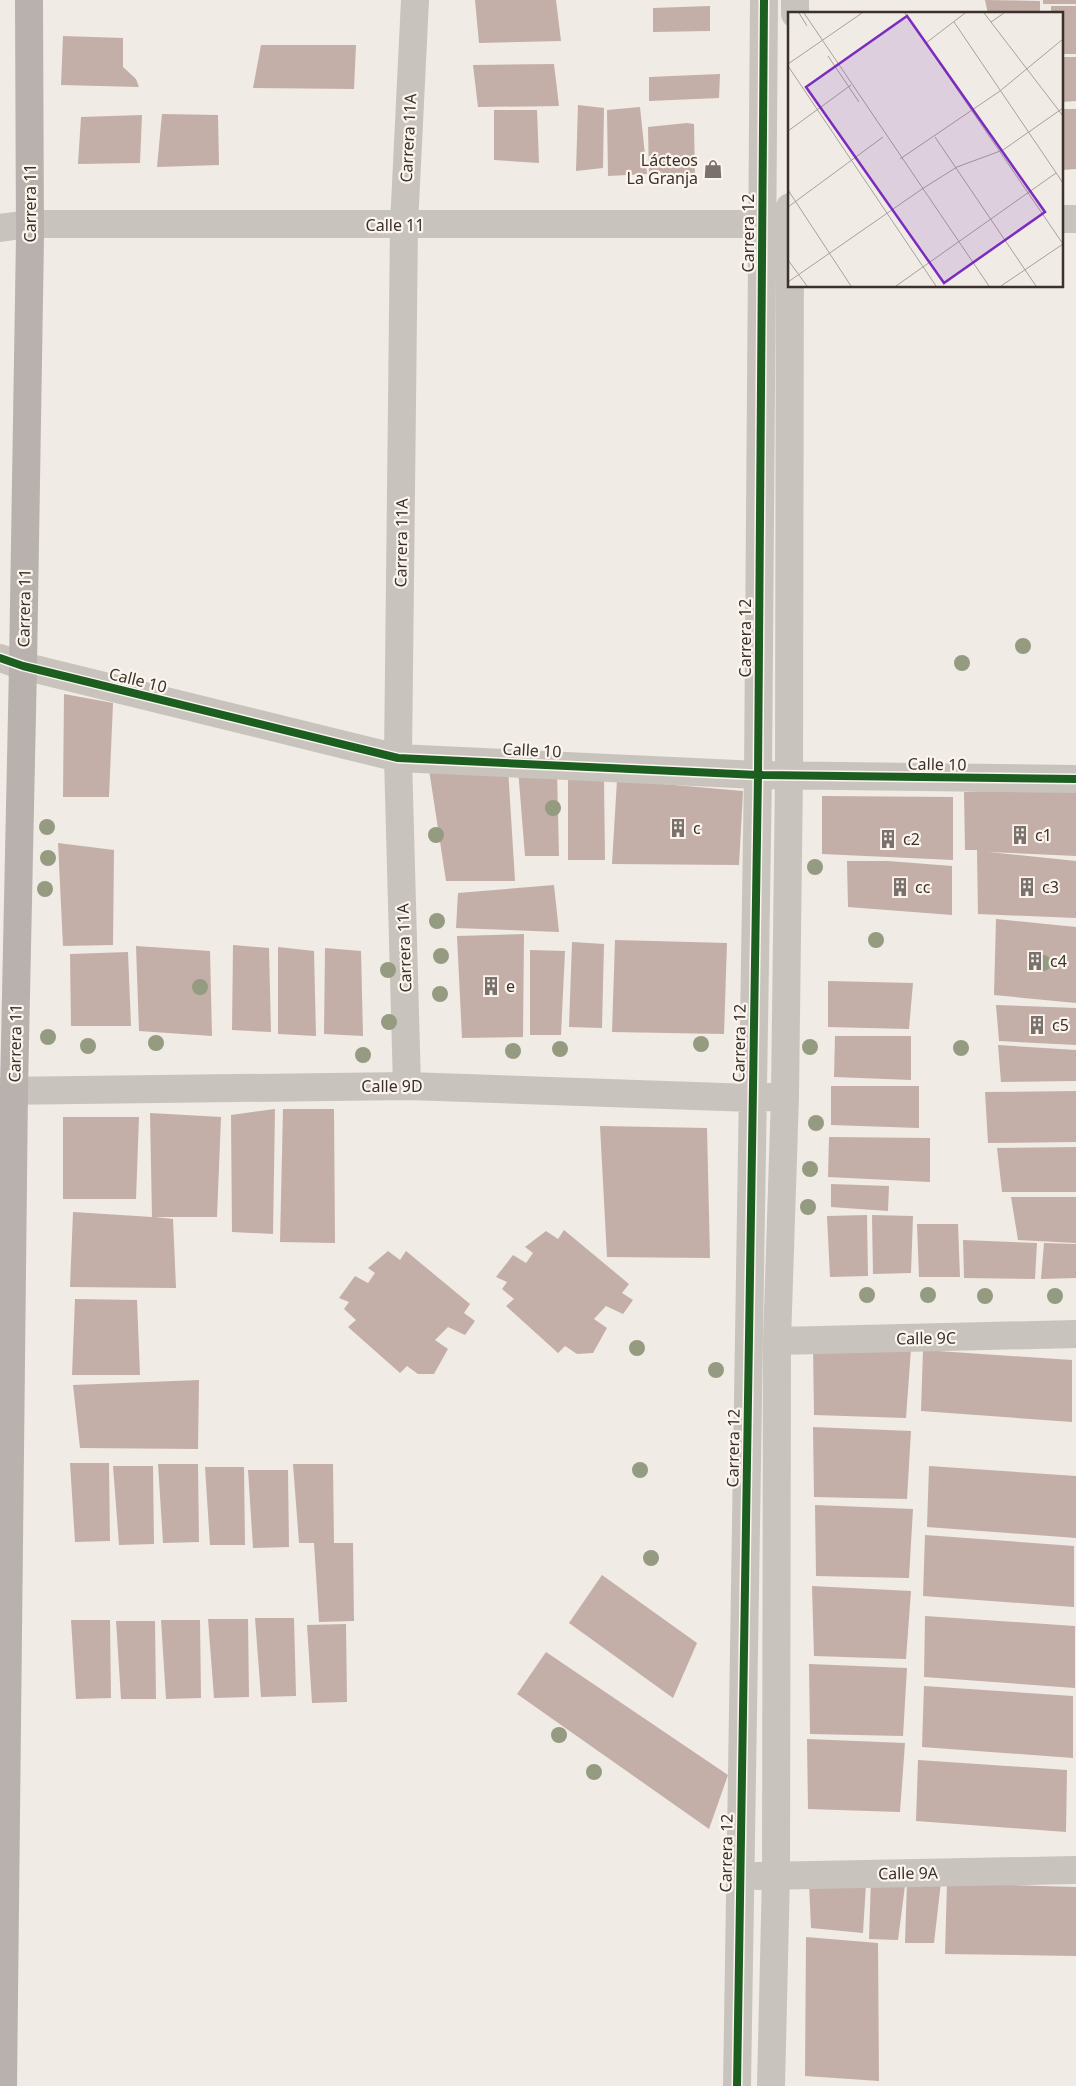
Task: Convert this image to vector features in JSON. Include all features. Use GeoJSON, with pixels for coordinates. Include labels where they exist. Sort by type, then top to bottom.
{"type":"FeatureCollection","features":[{"type":"Feature","properties":{"kind":"main road","name":"Carrera 11"},"geometry":{"type":"LineString","coordinates":[[4,2086],[3,1800],[7,1090],[12,662],[29,224],[29,0]]}},
{"type":"Feature","properties":{"kind":"street","name":"Carrera 11A"},"geometry":{"type":"LineString","coordinates":[[408,1086],[398,758],[404,225],[415,0]]}},
{"type":"Feature","properties":{"kind":"street","name":"Carrera 12"},"geometry":{"type":"LineString","coordinates":[[737,2086],[758,775],[764,0]]}},
{"type":"Feature","properties":{"kind":"street","name":"Calle 11"},"geometry":{"type":"LineString","coordinates":[[0,228],[29,224],[788,225]]}},
{"type":"Feature","properties":{"kind":"street"},"geometry":{"type":"LineString","coordinates":[[771,2086],[776,1876],[777,1341],[785,1096],[789,776],[789,288]]}},
{"type":"Feature","properties":{"kind":"street","name":"Calle 10"},"geometry":{"type":"LineString","coordinates":[[12,662],[398,758],[789,776],[1076,779]]}},
{"type":"Feature","properties":{"kind":"street","name":"Calle 9D"},"geometry":{"type":"LineString","coordinates":[[7,1090],[408,1086],[752,1098],[785,1096]]}},
{"type":"Feature","properties":{"kind":"street","name":"Calle 9C"},"geometry":{"type":"LineString","coordinates":[[777,1341],[1076,1334]]}},
{"type":"Feature","properties":{"kind":"street","name":"Calle 9A"},"geometry":{"type":"LineString","coordinates":[[740,1877],[1076,1870]]}},
{"type":"Feature","properties":{"kind":"building"},"geometry":{"type":"Polygon","coordinates":[[[475,0],[556,0],[561,41],[479,43],[475,0]]]}},
{"type":"Feature","properties":{"kind":"building"},"geometry":{"type":"Polygon","coordinates":[[[985,0],[1040,1],[1040,12],[988,12],[985,0]]]}},
{"type":"Feature","properties":{"kind":"building"},"geometry":{"type":"Polygon","coordinates":[[[1043,0],[1076,0],[1076,4],[1043,4],[1043,0]]]}},
{"type":"Feature","properties":{"kind":"building"},"geometry":{"type":"Polygon","coordinates":[[[710,6],[710,31],[653,32],[653,8],[710,6]]]}},
{"type":"Feature","properties":{"kind":"building"},"geometry":{"type":"Polygon","coordinates":[[[1051,6],[1076,6],[1076,54],[1064,54],[1064,12],[1051,12],[1051,6]]]}},
{"type":"Feature","properties":{"kind":"building"},"geometry":{"type":"Polygon","coordinates":[[[63,36],[123,38],[123,67],[136,79],[139,87],[61,85],[63,36]]]}},
{"type":"Feature","properties":{"kind":"building"},"geometry":{"type":"Polygon","coordinates":[[[261,45],[356,45],[354,89],[253,88],[261,45]]]}},
{"type":"Feature","properties":{"kind":"building"},"geometry":{"type":"Polygon","coordinates":[[[1064,57],[1076,57],[1076,101],[1064,102],[1064,57]]]}},
{"type":"Feature","properties":{"kind":"building"},"geometry":{"type":"Polygon","coordinates":[[[554,64],[559,106],[478,107],[473,65],[554,64]]]}},
{"type":"Feature","properties":{"kind":"building"},"geometry":{"type":"Polygon","coordinates":[[[720,74],[719,98],[649,101],[649,77],[720,74]]]}},
{"type":"Feature","properties":{"kind":"building"},"geometry":{"type":"Polygon","coordinates":[[[578,105],[604,108],[603,168],[576,171],[578,105]]]}},
{"type":"Feature","properties":{"kind":"building"},"geometry":{"type":"Polygon","coordinates":[[[640,107],[647,174],[608,176],[607,110],[640,107]]]}},
{"type":"Feature","properties":{"kind":"building"},"geometry":{"type":"Polygon","coordinates":[[[1064,109],[1076,109],[1076,169],[1064,170],[1064,109]]]}},
{"type":"Feature","properties":{"kind":"building"},"geometry":{"type":"Polygon","coordinates":[[[494,110],[537,110],[539,163],[494,160],[494,110]]]}},
{"type":"Feature","properties":{"kind":"building"},"geometry":{"type":"Polygon","coordinates":[[[162,114],[218,115],[219,165],[157,167],[162,114]]]}},
{"type":"Feature","properties":{"kind":"building"},"geometry":{"type":"Polygon","coordinates":[[[142,115],[140,163],[78,164],[81,117],[142,115]]]}},
{"type":"Feature","properties":{"kind":"building"},"geometry":{"type":"Polygon","coordinates":[[[694,124],[695,178],[649,177],[648,127],[694,124]]]}},
{"type":"Feature","properties":{"kind":"building"},"geometry":{"type":"Polygon","coordinates":[[[64,694],[113,703],[109,797],[63,797],[64,694]]]}},
{"type":"Feature","properties":{"kind":"building"},"geometry":{"type":"Polygon","coordinates":[[[428,763],[508,768],[515,881],[446,881],[428,763]]]}},
{"type":"Feature","properties":{"kind":"building"},"geometry":{"type":"Polygon","coordinates":[[[518,769],[557,771],[559,856],[525,856],[518,769]]]}},
{"type":"Feature","properties":{"kind":"building"},"geometry":{"type":"Polygon","coordinates":[[[568,777],[604,780],[605,860],[568,860],[568,777]]]}},
{"type":"Feature","properties":{"kind":"building","name":"c"},"geometry":{"type":"Polygon","coordinates":[[[617,780],[743,791],[739,865],[612,864],[617,780]]]}},
{"type":"Feature","properties":{"kind":"building"},"geometry":{"type":"Polygon","coordinates":[[[1076,788],[1076,856],[988,852],[1076,861],[1076,918],[978,914],[977,850],[965,850],[964,792],[1076,788]]]}},
{"type":"Feature","properties":{"kind":"building","name":"c2"},"geometry":{"type":"Polygon","coordinates":[[[822,796],[953,797],[953,860],[822,854],[822,796]]]}},
{"type":"Feature","properties":{"kind":"building"},"geometry":{"type":"Polygon","coordinates":[[[58,843],[114,850],[113,945],[63,946],[58,843]]]}},
{"type":"Feature","properties":{"kind":"building","name":"cc"},"geometry":{"type":"Polygon","coordinates":[[[847,861],[888,861],[952,866],[952,915],[848,907],[847,861]]]}},
{"type":"Feature","properties":{"kind":"building"},"geometry":{"type":"Polygon","coordinates":[[[554,885],[559,932],[456,928],[458,893],[554,885]]]}},
{"type":"Feature","properties":{"kind":"building","name":"c4"},"geometry":{"type":"Polygon","coordinates":[[[996,919],[1076,927],[1076,1003],[994,995],[996,919]]]}},
{"type":"Feature","properties":{"kind":"building","name":"e"},"geometry":{"type":"Polygon","coordinates":[[[524,934],[523,1037],[462,1038],[457,936],[524,934]]]}},
{"type":"Feature","properties":{"kind":"building"},"geometry":{"type":"Polygon","coordinates":[[[615,940],[727,943],[724,1034],[612,1032],[615,940]]]}},
{"type":"Feature","properties":{"kind":"building"},"geometry":{"type":"Polygon","coordinates":[[[572,942],[604,944],[602,1028],[569,1027],[572,942]]]}},
{"type":"Feature","properties":{"kind":"building"},"geometry":{"type":"Polygon","coordinates":[[[233,945],[269,948],[271,1032],[232,1030],[233,945]]]}},
{"type":"Feature","properties":{"kind":"building"},"geometry":{"type":"Polygon","coordinates":[[[136,946],[210,951],[212,1036],[139,1031],[136,946]]]}},
{"type":"Feature","properties":{"kind":"building"},"geometry":{"type":"Polygon","coordinates":[[[278,947],[314,951],[316,1036],[278,1034],[278,947]]]}},
{"type":"Feature","properties":{"kind":"building"},"geometry":{"type":"Polygon","coordinates":[[[325,948],[361,951],[363,1036],[324,1034],[325,948]]]}},
{"type":"Feature","properties":{"kind":"building"},"geometry":{"type":"Polygon","coordinates":[[[530,950],[565,951],[561,1035],[530,1035],[530,950]]]}},
{"type":"Feature","properties":{"kind":"building"},"geometry":{"type":"Polygon","coordinates":[[[128,952],[131,1026],[71,1026],[70,954],[128,952]]]}},
{"type":"Feature","properties":{"kind":"building"},"geometry":{"type":"Polygon","coordinates":[[[828,981],[913,983],[909,1029],[828,1027],[828,981]]]}},
{"type":"Feature","properties":{"kind":"building","name":"c5"},"geometry":{"type":"Polygon","coordinates":[[[996,1005],[1076,1008],[1076,1045],[999,1041],[996,1005]]]}},
{"type":"Feature","properties":{"kind":"building"},"geometry":{"type":"Polygon","coordinates":[[[835,1036],[911,1036],[911,1080],[834,1077],[835,1036]]]}},
{"type":"Feature","properties":{"kind":"building","name":"c5"},"geometry":{"type":"Polygon","coordinates":[[[998,1045],[1076,1050],[1076,1081],[1001,1082],[998,1045]]]}},
{"type":"Feature","properties":{"kind":"building"},"geometry":{"type":"Polygon","coordinates":[[[831,1086],[919,1086],[919,1128],[831,1125],[831,1086]]]}},
{"type":"Feature","properties":{"kind":"building"},"geometry":{"type":"Polygon","coordinates":[[[1076,1091],[1076,1142],[988,1143],[985,1092],[1076,1091]]]}},
{"type":"Feature","properties":{"kind":"building"},"geometry":{"type":"Polygon","coordinates":[[[275,1109],[273,1234],[232,1232],[231,1115],[275,1109]]]}},
{"type":"Feature","properties":{"kind":"building"},"geometry":{"type":"Polygon","coordinates":[[[283,1109],[334,1109],[335,1243],[280,1242],[283,1109]]]}},
{"type":"Feature","properties":{"kind":"building"},"geometry":{"type":"Polygon","coordinates":[[[150,1113],[221,1117],[217,1217],[155,1217],[173,1219],[176,1288],[70,1287],[73,1212],[152,1217],[150,1113]]]}},
{"type":"Feature","properties":{"kind":"building"},"geometry":{"type":"Polygon","coordinates":[[[63,1117],[139,1117],[136,1199],[63,1199],[63,1117]]]}},
{"type":"Feature","properties":{"kind":"building"},"geometry":{"type":"Polygon","coordinates":[[[600,1126],[707,1128],[710,1258],[607,1257],[600,1126]]]}},
{"type":"Feature","properties":{"kind":"building"},"geometry":{"type":"Polygon","coordinates":[[[829,1137],[930,1138],[930,1182],[828,1177],[829,1137]]]}},
{"type":"Feature","properties":{"kind":"building"},"geometry":{"type":"Polygon","coordinates":[[[1076,1147],[1076,1192],[1002,1192],[997,1148],[1076,1147]]]}},
{"type":"Feature","properties":{"kind":"building"},"geometry":{"type":"Polygon","coordinates":[[[831,1184],[889,1186],[888,1211],[831,1207],[831,1184]]]}},
{"type":"Feature","properties":{"kind":"building"},"geometry":{"type":"Polygon","coordinates":[[[1011,1197],[1076,1197],[1076,1243],[1018,1240],[1011,1197]]]}},
{"type":"Feature","properties":{"kind":"building"},"geometry":{"type":"Polygon","coordinates":[[[867,1215],[868,1276],[830,1277],[827,1216],[867,1215]]]}},
{"type":"Feature","properties":{"kind":"building"},"geometry":{"type":"Polygon","coordinates":[[[872,1215],[913,1216],[911,1273],[873,1274],[872,1215]]]}},
{"type":"Feature","properties":{"kind":"building"},"geometry":{"type":"Polygon","coordinates":[[[917,1224],[958,1224],[960,1277],[919,1277],[917,1224]]]}},
{"type":"Feature","properties":{"kind":"building"},"geometry":{"type":"Polygon","coordinates":[[[564,1230],[629,1284],[622,1293],[633,1300],[623,1314],[606,1306],[594,1319],[607,1328],[593,1353],[577,1354],[565,1346],[558,1353],[506,1306],[514,1299],[502,1289],[507,1282],[496,1277],[513,1255],[526,1263],[533,1253],[525,1247],[546,1231],[558,1239],[564,1230]]]}},
{"type":"Feature","properties":{"kind":"building"},"geometry":{"type":"Polygon","coordinates":[[[963,1240],[1037,1243],[1035,1279],[964,1278],[963,1240]]]}},
{"type":"Feature","properties":{"kind":"building"},"geometry":{"type":"Polygon","coordinates":[[[1044,1243],[1076,1244],[1076,1278],[1041,1279],[1044,1243]]]}},
{"type":"Feature","properties":{"kind":"building"},"geometry":{"type":"Polygon","coordinates":[[[388,1251],[400,1260],[406,1251],[470,1304],[464,1313],[475,1321],[465,1335],[448,1327],[435,1340],[448,1349],[434,1374],[418,1374],[407,1366],[400,1373],[348,1327],[356,1320],[344,1309],[349,1302],[339,1298],[355,1276],[368,1283],[375,1273],[368,1268],[388,1251]]]}},
{"type":"Feature","properties":{"kind":"building"},"geometry":{"type":"Polygon","coordinates":[[[75,1299],[137,1300],[140,1375],[72,1375],[75,1299]]]}},
{"type":"Feature","properties":{"kind":"building"},"geometry":{"type":"Polygon","coordinates":[[[813,1345],[911,1349],[906,1418],[814,1415],[813,1345]]]}},
{"type":"Feature","properties":{"kind":"building"},"geometry":{"type":"Polygon","coordinates":[[[923,1350],[1072,1360],[1072,1422],[921,1411],[923,1350]]]}},
{"type":"Feature","properties":{"kind":"building"},"geometry":{"type":"Polygon","coordinates":[[[199,1380],[198,1449],[80,1448],[73,1385],[199,1380]]]}},
{"type":"Feature","properties":{"kind":"building"},"geometry":{"type":"Polygon","coordinates":[[[813,1427],[911,1431],[907,1499],[814,1497],[813,1427]]]}},
{"type":"Feature","properties":{"kind":"building"},"geometry":{"type":"Polygon","coordinates":[[[70,1463],[109,1463],[110,1541],[75,1542],[70,1463]]]}},
{"type":"Feature","properties":{"kind":"building"},"geometry":{"type":"Polygon","coordinates":[[[158,1464],[198,1464],[199,1542],[163,1543],[158,1464]]]}},
{"type":"Feature","properties":{"kind":"building"},"geometry":{"type":"Polygon","coordinates":[[[293,1464],[333,1464],[334,1543],[353,1543],[354,1621],[319,1622],[314,1543],[299,1543],[293,1464]]]}},
{"type":"Feature","properties":{"kind":"building"},"geometry":{"type":"Polygon","coordinates":[[[113,1466],[153,1466],[154,1544],[119,1545],[113,1466]]]}},
{"type":"Feature","properties":{"kind":"building"},"geometry":{"type":"Polygon","coordinates":[[[929,1466],[1076,1476],[1076,1538],[927,1527],[929,1466]]]}},
{"type":"Feature","properties":{"kind":"building"},"geometry":{"type":"Polygon","coordinates":[[[205,1467],[244,1467],[245,1545],[210,1545],[205,1467]]]}},
{"type":"Feature","properties":{"kind":"building"},"geometry":{"type":"Polygon","coordinates":[[[248,1470],[288,1470],[289,1547],[253,1548],[248,1470]]]}},
{"type":"Feature","properties":{"kind":"building"},"geometry":{"type":"Polygon","coordinates":[[[815,1505],[913,1509],[909,1578],[816,1576],[815,1505]]]}},
{"type":"Feature","properties":{"kind":"building"},"geometry":{"type":"Polygon","coordinates":[[[925,1535],[1074,1546],[1074,1607],[923,1596],[925,1535]]]}},
{"type":"Feature","properties":{"kind":"building"},"geometry":{"type":"Polygon","coordinates":[[[602,1575],[697,1643],[673,1698],[569,1623],[602,1575]]]}},
{"type":"Feature","properties":{"kind":"building"},"geometry":{"type":"Polygon","coordinates":[[[812,1586],[911,1591],[906,1659],[814,1656],[812,1586]]]}},
{"type":"Feature","properties":{"kind":"building"},"geometry":{"type":"Polygon","coordinates":[[[925,1616],[1075,1626],[1075,1688],[924,1677],[925,1616]]]}},
{"type":"Feature","properties":{"kind":"building"},"geometry":{"type":"Polygon","coordinates":[[[255,1618],[294,1618],[296,1696],[261,1697],[255,1618]]]}},
{"type":"Feature","properties":{"kind":"building"},"geometry":{"type":"Polygon","coordinates":[[[208,1619],[248,1619],[249,1697],[214,1698],[208,1619]]]}},
{"type":"Feature","properties":{"kind":"building"},"geometry":{"type":"Polygon","coordinates":[[[71,1620],[110,1620],[111,1698],[76,1699],[71,1620]]]}},
{"type":"Feature","properties":{"kind":"building"},"geometry":{"type":"Polygon","coordinates":[[[161,1620],[200,1620],[201,1698],[166,1699],[161,1620]]]}},
{"type":"Feature","properties":{"kind":"building"},"geometry":{"type":"Polygon","coordinates":[[[116,1621],[155,1621],[156,1699],[121,1699],[116,1621]]]}},
{"type":"Feature","properties":{"kind":"building"},"geometry":{"type":"Polygon","coordinates":[[[346,1624],[347,1702],[312,1703],[307,1625],[346,1624]]]}},
{"type":"Feature","properties":{"kind":"building"},"geometry":{"type":"Polygon","coordinates":[[[546,1652],[728,1775],[709,1829],[517,1694],[546,1652]]]}},
{"type":"Feature","properties":{"kind":"building"},"geometry":{"type":"Polygon","coordinates":[[[809,1664],[907,1668],[903,1736],[810,1734],[809,1664]]]}},
{"type":"Feature","properties":{"kind":"building"},"geometry":{"type":"Polygon","coordinates":[[[924,1686],[1073,1696],[1073,1758],[922,1747],[924,1686]]]}},
{"type":"Feature","properties":{"kind":"building"},"geometry":{"type":"Polygon","coordinates":[[[807,1739],[905,1743],[900,1812],[808,1809],[807,1739]]]}},
{"type":"Feature","properties":{"kind":"building"},"geometry":{"type":"Polygon","coordinates":[[[918,1760],[1067,1770],[1066,1832],[916,1821],[918,1760]]]}},
{"type":"Feature","properties":{"kind":"building"},"geometry":{"type":"Polygon","coordinates":[[[906,1878],[898,1940],[869,1939],[871,1879],[906,1878]]]}},
{"type":"Feature","properties":{"kind":"building"},"geometry":{"type":"Polygon","coordinates":[[[907,1882],[941,1882],[934,1943],[905,1943],[907,1882]]]}},
{"type":"Feature","properties":{"kind":"building"},"geometry":{"type":"Polygon","coordinates":[[[809,1883],[866,1884],[863,1933],[811,1928],[809,1883]]]}},
{"type":"Feature","properties":{"kind":"building"},"geometry":{"type":"Polygon","coordinates":[[[947,1883],[1076,1887],[1076,1956],[945,1954],[947,1883]]]}},
{"type":"Feature","properties":{"kind":"building"},"geometry":{"type":"Polygon","coordinates":[[[806,1937],[878,1943],[879,2081],[805,2076],[806,1937]]]}},
{"type":"Feature","properties":{"kind":"cycle path"},"geometry":{"type":"LineString","coordinates":[[737,2086],[758,775],[764,0]]}},
{"type":"Feature","properties":{"kind":"cycle path"},"geometry":{"type":"LineString","coordinates":[[0,658],[23,666],[398,758],[758,775],[1076,779]]}},
{"type":"Feature","properties":{"kind":"place","name":"Lácteos La Granja"},"geometry":{"type":"Point","coordinates":[713,169]}},
{"type":"Feature","properties":{"kind":"place","name":"c"},"geometry":{"type":"Point","coordinates":[678,828]}},
{"type":"Feature","properties":{"kind":"place","name":"c1"},"geometry":{"type":"Point","coordinates":[1020,835]}},
{"type":"Feature","properties":{"kind":"place","name":"c2"},"geometry":{"type":"Point","coordinates":[888,839]}},
{"type":"Feature","properties":{"kind":"place","name":"cc"},"geometry":{"type":"Point","coordinates":[900,887]}},
{"type":"Feature","properties":{"kind":"place","name":"c3"},"geometry":{"type":"Point","coordinates":[1027,887]}},
{"type":"Feature","properties":{"kind":"place","name":"c4"},"geometry":{"type":"Point","coordinates":[1035,961]}},
{"type":"Feature","properties":{"kind":"place","name":"e"},"geometry":{"type":"Point","coordinates":[491,986]}},
{"type":"Feature","properties":{"kind":"place","name":"c5"},"geometry":{"type":"Point","coordinates":[1037,1025]}}]}
